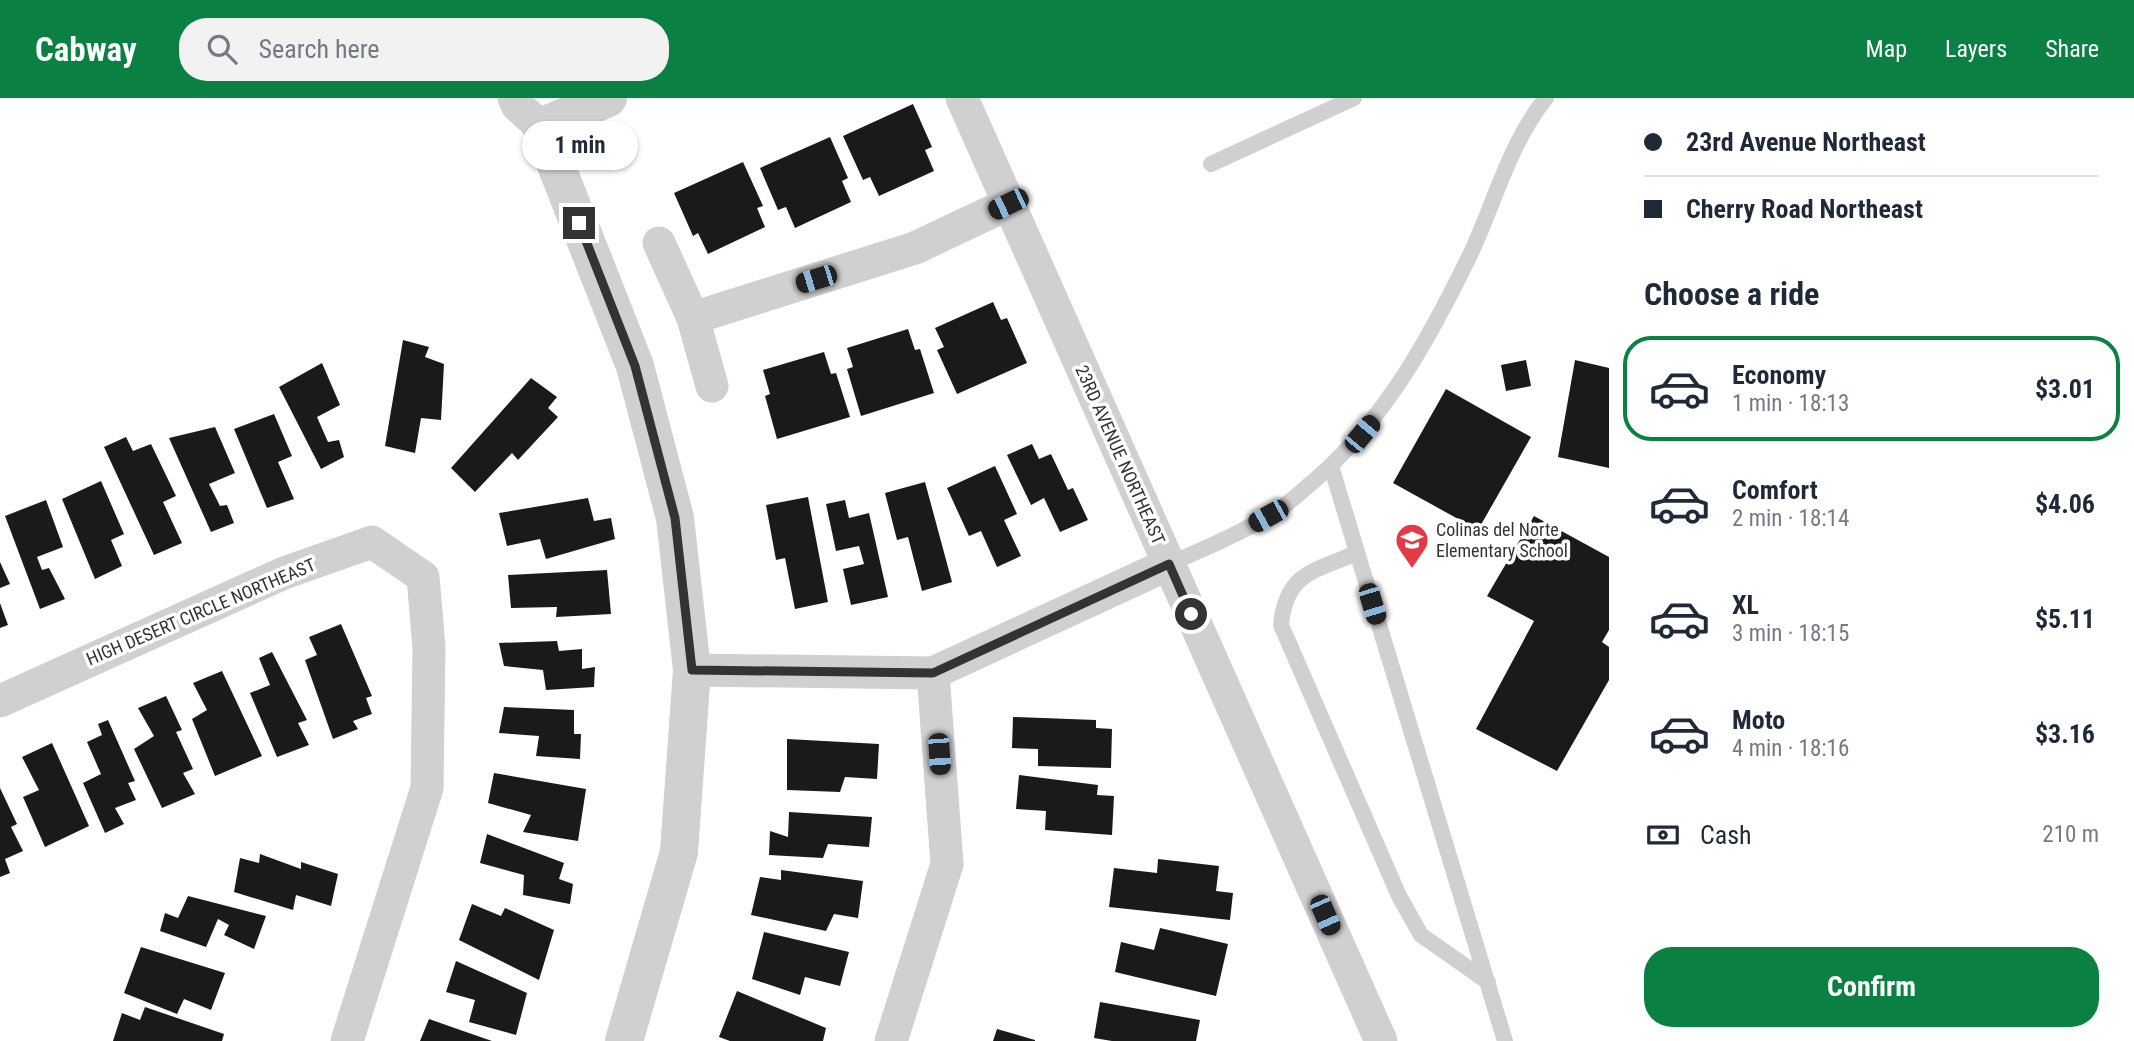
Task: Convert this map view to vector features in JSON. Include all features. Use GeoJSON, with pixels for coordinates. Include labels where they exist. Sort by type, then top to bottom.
{"type":"FeatureCollection","features":[{"type":"Feature","properties":{"kind":"street"},"geometry":{"type":"LineString","coordinates":[[514,98],[517,105],[541,127],[635,366],[675,518],[692,670],[679,852],[624,1041]]}},
{"type":"Feature","properties":{"kind":"street"},"geometry":{"type":"LineString","coordinates":[[541,127],[608,98]]}},
{"type":"Feature","properties":{"kind":"street","name":"23RD AVENUE NORTHEAST"},"geometry":{"type":"LineString","coordinates":[[962,98],[1381,1041]]}},
{"type":"Feature","properties":{"kind":"street"},"geometry":{"type":"LineString","coordinates":[[693,318],[915,248],[1008,204]]}},
{"type":"Feature","properties":{"kind":"street"},"geometry":{"type":"LineString","coordinates":[[659,243],[693,318],[712,386]]}},
{"type":"Feature","properties":{"kind":"street","name":"HIGH DESERT CIRCLE NORTHEAST"},"geometry":{"type":"LineString","coordinates":[[0,701],[284,573],[372,542],[423,577],[429,648],[427,788],[347,1041]]}},
{"type":"Feature","properties":{"kind":"street"},"geometry":{"type":"LineString","coordinates":[[692,670],[933,673],[1169,564]]}},
{"type":"Feature","properties":{"kind":"street"},"geometry":{"type":"LineString","coordinates":[[891,1041],[947,864],[933,673]]}},
{"type":"Feature","properties":{"kind":"lane"},"geometry":{"type":"LineString","coordinates":[[1211,164],[1354,98]]}},
{"type":"Feature","properties":{"kind":"lane"},"geometry":{"type":"LineString","coordinates":[[1169,564],[1219,543],[1281,509],[1346,453],[1392,397],[1470,253],[1500,176],[1535,111],[1546,98]]}},
{"type":"Feature","properties":{"kind":"lane"},"geometry":{"type":"LineString","coordinates":[[1331,466],[1505,1041]]}},
{"type":"Feature","properties":{"kind":"lane"},"geometry":{"type":"LineString","coordinates":[[1356,553],[1298,580],[1283,599],[1280,625],[1399,897],[1421,935],[1488,982]]}},
{"type":"Feature","properties":{"kind":"building"},"geometry":{"type":"Polygon","coordinates":[[[913,104],[932,147],[925,150],[934,171],[879,196],[870,177],[863,180],[843,136],[913,104]]]}},
{"type":"Feature","properties":{"kind":"building"},"geometry":{"type":"Polygon","coordinates":[[[830,137],[848,178],[842,181],[851,202],[795,228],[786,207],[778,210],[760,168],[830,137]]]}},
{"type":"Feature","properties":{"kind":"building"},"geometry":{"type":"Polygon","coordinates":[[[743,162],[763,206],[757,208],[765,227],[708,254],[698,233],[693,236],[674,193],[743,162]]]}},
{"type":"Feature","properties":{"kind":"building"},"geometry":{"type":"Polygon","coordinates":[[[993,302],[1001,320],[1007,318],[1027,363],[957,394],[937,350],[944,347],[935,328],[993,302]]]}},
{"type":"Feature","properties":{"kind":"building"},"geometry":{"type":"Polygon","coordinates":[[[908,329],[915,350],[920,349],[934,393],[861,416],[847,369],[853,367],[847,348],[908,329]]]}},
{"type":"Feature","properties":{"kind":"building"},"geometry":{"type":"Polygon","coordinates":[[[403,340],[429,347],[425,357],[444,364],[441,420],[421,418],[415,453],[385,446],[403,340]]]}},
{"type":"Feature","properties":{"kind":"building"},"geometry":{"type":"Polygon","coordinates":[[[824,352],[831,374],[836,373],[850,417],[777,439],[765,396],[770,394],[763,370],[824,352]]]}},
{"type":"Feature","properties":{"kind":"building"},"geometry":{"type":"Polygon","coordinates":[[[1526,360],[1531,386],[1506,391],[1501,365],[1526,360]]]}},
{"type":"Feature","properties":{"kind":"building"},"geometry":{"type":"Polygon","coordinates":[[[1575,360],[1609,368],[1609,468],[1558,457],[1575,360]]]}},
{"type":"Feature","properties":{"kind":"building"},"geometry":{"type":"Polygon","coordinates":[[[322,363],[340,405],[317,417],[328,442],[339,440],[344,457],[321,469],[279,387],[322,363]]]}},
{"type":"Feature","properties":{"kind":"building"},"geometry":{"type":"Polygon","coordinates":[[[531,378],[557,397],[548,408],[558,417],[518,460],[512,453],[475,492],[451,468],[531,378]]]}},
{"type":"Feature","properties":{"kind":"building"},"geometry":{"type":"Polygon","coordinates":[[[1446,389],[1531,437],[1478,530],[1393,483],[1446,389]]]}},
{"type":"Feature","properties":{"kind":"building"},"geometry":{"type":"Polygon","coordinates":[[[274,414],[292,456],[278,462],[294,499],[267,508],[234,429],[274,414]]]}},
{"type":"Feature","properties":{"kind":"building"},"geometry":{"type":"Polygon","coordinates":[[[215,427],[235,473],[209,484],[220,506],[227,505],[234,523],[211,532],[169,438],[215,427]]]}},
{"type":"Feature","properties":{"kind":"building"},"geometry":{"type":"Polygon","coordinates":[[[126,437],[133,451],[151,444],[176,496],[163,502],[182,543],[154,555],[104,447],[126,437]]]}},
{"type":"Feature","properties":{"kind":"building"},"geometry":{"type":"Polygon","coordinates":[[[1032,444],[1039,459],[1051,454],[1068,490],[1073,488],[1088,520],[1060,532],[1044,498],[1031,505],[1007,455],[1032,444]]]}},
{"type":"Feature","properties":{"kind":"building"},"geometry":{"type":"Polygon","coordinates":[[[995,466],[1017,514],[1004,520],[1021,556],[997,567],[981,531],[969,536],[947,488],[995,466]]]}},
{"type":"Feature","properties":{"kind":"building"},"geometry":{"type":"Polygon","coordinates":[[[101,481],[124,534],[111,540],[122,566],[95,579],[62,499],[101,481]]]}},
{"type":"Feature","properties":{"kind":"building"},"geometry":{"type":"Polygon","coordinates":[[[925,482],[952,582],[922,591],[908,537],[897,540],[885,493],[925,482]]]}},
{"type":"Feature","properties":{"kind":"building"},"geometry":{"type":"Polygon","coordinates":[[[808,497],[828,602],[795,609],[785,558],[776,560],[766,505],[808,497]]]}},
{"type":"Feature","properties":{"kind":"building"},"geometry":{"type":"Polygon","coordinates":[[[588,498],[594,521],[611,518],[615,539],[546,559],[540,539],[507,546],[499,513],[588,498]]]}},
{"type":"Feature","properties":{"kind":"building"},"geometry":{"type":"Polygon","coordinates":[[[46,500],[63,547],[37,557],[42,570],[49,568],[65,599],[40,609],[5,516],[46,500]]]}},
{"type":"Feature","properties":{"kind":"building"},"geometry":{"type":"Polygon","coordinates":[[[845,500],[849,518],[869,513],[888,597],[851,605],[843,569],[864,564],[859,546],[836,551],[826,504],[845,500]]]}},
{"type":"Feature","properties":{"kind":"building"},"geometry":{"type":"Polygon","coordinates":[[[1534,516],[1609,557],[1609,630],[1602,642],[1609,647],[1609,680],[1557,771],[1476,729],[1534,621],[1487,596],[1534,516]]]}},
{"type":"Feature","properties":{"kind":"building"},"geometry":{"type":"Polygon","coordinates":[[[0,562],[10,584],[0,588],[0,562]]]}},
{"type":"Feature","properties":{"kind":"building"},"geometry":{"type":"Polygon","coordinates":[[[607,570],[611,614],[556,617],[557,607],[511,608],[508,575],[607,570]]]}},
{"type":"Feature","properties":{"kind":"building"},"geometry":{"type":"Polygon","coordinates":[[[0,603],[8,625],[0,628],[0,603]]]}},
{"type":"Feature","properties":{"kind":"building"},"geometry":{"type":"Polygon","coordinates":[[[341,624],[372,696],[366,698],[372,714],[353,721],[358,729],[333,739],[305,660],[317,655],[309,637],[341,624]]]}},
{"type":"Feature","properties":{"kind":"building"},"geometry":{"type":"Polygon","coordinates":[[[557,641],[559,651],[582,649],[582,669],[595,667],[594,687],[546,690],[543,670],[504,666],[499,643],[557,641]]]}},
{"type":"Feature","properties":{"kind":"building"},"geometry":{"type":"Polygon","coordinates":[[[272,652],[307,720],[298,723],[309,745],[277,757],[250,693],[270,685],[259,658],[272,652]]]}},
{"type":"Feature","properties":{"kind":"building"},"geometry":{"type":"Polygon","coordinates":[[[222,671],[262,756],[215,776],[192,719],[207,710],[193,683],[222,671]]]}},
{"type":"Feature","properties":{"kind":"building"},"geometry":{"type":"Polygon","coordinates":[[[166,696],[182,730],[176,732],[193,769],[183,773],[195,794],[162,808],[134,749],[154,736],[138,708],[166,696]]]}},
{"type":"Feature","properties":{"kind":"building"},"geometry":{"type":"Polygon","coordinates":[[[504,707],[574,710],[574,734],[581,734],[580,759],[536,756],[539,736],[499,733],[504,707]]]}},
{"type":"Feature","properties":{"kind":"building"},"geometry":{"type":"Polygon","coordinates":[[[1013,717],[1096,720],[1096,728],[1112,729],[1111,768],[1038,766],[1038,749],[1012,748],[1013,717]]]}},
{"type":"Feature","properties":{"kind":"building"},"geometry":{"type":"Polygon","coordinates":[[[108,720],[135,781],[128,783],[136,800],[115,808],[124,824],[105,833],[83,783],[101,774],[87,742],[102,735],[98,724],[108,720]]]}},
{"type":"Feature","properties":{"kind":"building"},"geometry":{"type":"Polygon","coordinates":[[[787,739],[879,744],[877,779],[845,777],[840,792],[787,790],[787,739]]]}},
{"type":"Feature","properties":{"kind":"building"},"geometry":{"type":"Polygon","coordinates":[[[52,743],[89,826],[45,847],[23,797],[39,790],[22,757],[52,743]]]}},
{"type":"Feature","properties":{"kind":"building"},"geometry":{"type":"Polygon","coordinates":[[[494,773],[586,789],[578,841],[523,832],[531,815],[488,803],[494,773]]]}},
{"type":"Feature","properties":{"kind":"building"},"geometry":{"type":"Polygon","coordinates":[[[1019,775],[1098,785],[1097,795],[1114,796],[1112,835],[1045,830],[1046,811],[1016,809],[1019,775]]]}},
{"type":"Feature","properties":{"kind":"building"},"geometry":{"type":"Polygon","coordinates":[[[0,788],[17,824],[11,827],[23,851],[5,859],[10,873],[0,877],[0,788]]]}},
{"type":"Feature","properties":{"kind":"building"},"geometry":{"type":"Polygon","coordinates":[[[789,812],[872,817],[869,847],[828,844],[823,858],[769,855],[770,831],[788,837],[789,812]]]}},
{"type":"Feature","properties":{"kind":"building"},"geometry":{"type":"Polygon","coordinates":[[[487,834],[564,863],[559,879],[573,884],[570,904],[523,895],[524,875],[480,863],[487,834]]]}},
{"type":"Feature","properties":{"kind":"building"},"geometry":{"type":"Polygon","coordinates":[[[260,854],[301,869],[301,862],[338,874],[331,906],[296,895],[293,910],[234,892],[240,858],[259,863],[260,854]]]}},
{"type":"Feature","properties":{"kind":"building"},"geometry":{"type":"Polygon","coordinates":[[[1158,859],[1219,866],[1216,891],[1233,893],[1230,920],[1109,907],[1114,868],[1157,873],[1158,859]]]}},
{"type":"Feature","properties":{"kind":"building"},"geometry":{"type":"Polygon","coordinates":[[[781,870],[863,881],[858,918],[834,914],[826,931],[751,915],[760,877],[781,880],[781,870]]]}},
{"type":"Feature","properties":{"kind":"building"},"geometry":{"type":"Polygon","coordinates":[[[188,896],[266,916],[254,949],[224,935],[229,925],[218,919],[206,947],[160,931],[165,913],[178,918],[188,896]]]}},
{"type":"Feature","properties":{"kind":"building"},"geometry":{"type":"Polygon","coordinates":[[[472,904],[501,916],[505,908],[554,930],[539,980],[459,940],[472,904]]]}},
{"type":"Feature","properties":{"kind":"building"},"geometry":{"type":"Polygon","coordinates":[[[1160,928],[1228,944],[1216,996],[1115,972],[1121,942],[1154,950],[1160,928]]]}},
{"type":"Feature","properties":{"kind":"building"},"geometry":{"type":"Polygon","coordinates":[[[764,932],[849,952],[840,986],[805,977],[800,995],[752,979],[764,932]]]}},
{"type":"Feature","properties":{"kind":"building"},"geometry":{"type":"Polygon","coordinates":[[[141,947],[225,973],[211,1010],[184,999],[177,1014],[124,993],[141,947]]]}},
{"type":"Feature","properties":{"kind":"building"},"geometry":{"type":"Polygon","coordinates":[[[456,961],[527,993],[516,1035],[469,1022],[475,1000],[446,992],[456,961]]]}},
{"type":"Feature","properties":{"kind":"building"},"geometry":{"type":"Polygon","coordinates":[[[737,991],[826,1028],[823,1041],[730,1041],[719,1037],[737,991]]]}},
{"type":"Feature","properties":{"kind":"building"},"geometry":{"type":"Polygon","coordinates":[[[1100,1002],[1200,1020],[1196,1041],[1112,1041],[1094,1038],[1100,1002]]]}},
{"type":"Feature","properties":{"kind":"building"},"geometry":{"type":"Polygon","coordinates":[[[145,1007],[224,1034],[222,1041],[113,1041],[122,1013],[140,1020],[145,1007]]]}},
{"type":"Feature","properties":{"kind":"building"},"geometry":{"type":"Polygon","coordinates":[[[429,1019],[466,1032],[492,1041],[420,1041],[429,1019]]]}},
{"type":"Feature","properties":{"kind":"building"},"geometry":{"type":"Polygon","coordinates":[[[997,1029],[1035,1040],[1035,1041],[993,1041],[997,1029]]]}},
{"type":"Feature","properties":{"kind":"place","name":"Colinas del Norte Elementary School"},"geometry":{"type":"Point","coordinates":[1412,570]}},
{"type":"Feature","properties":{"kind":"route"},"geometry":{"type":"LineString","coordinates":[[579,223],[635,366],[675,518],[692,670],[933,673],[1169,564],[1191,614]]}}]}
